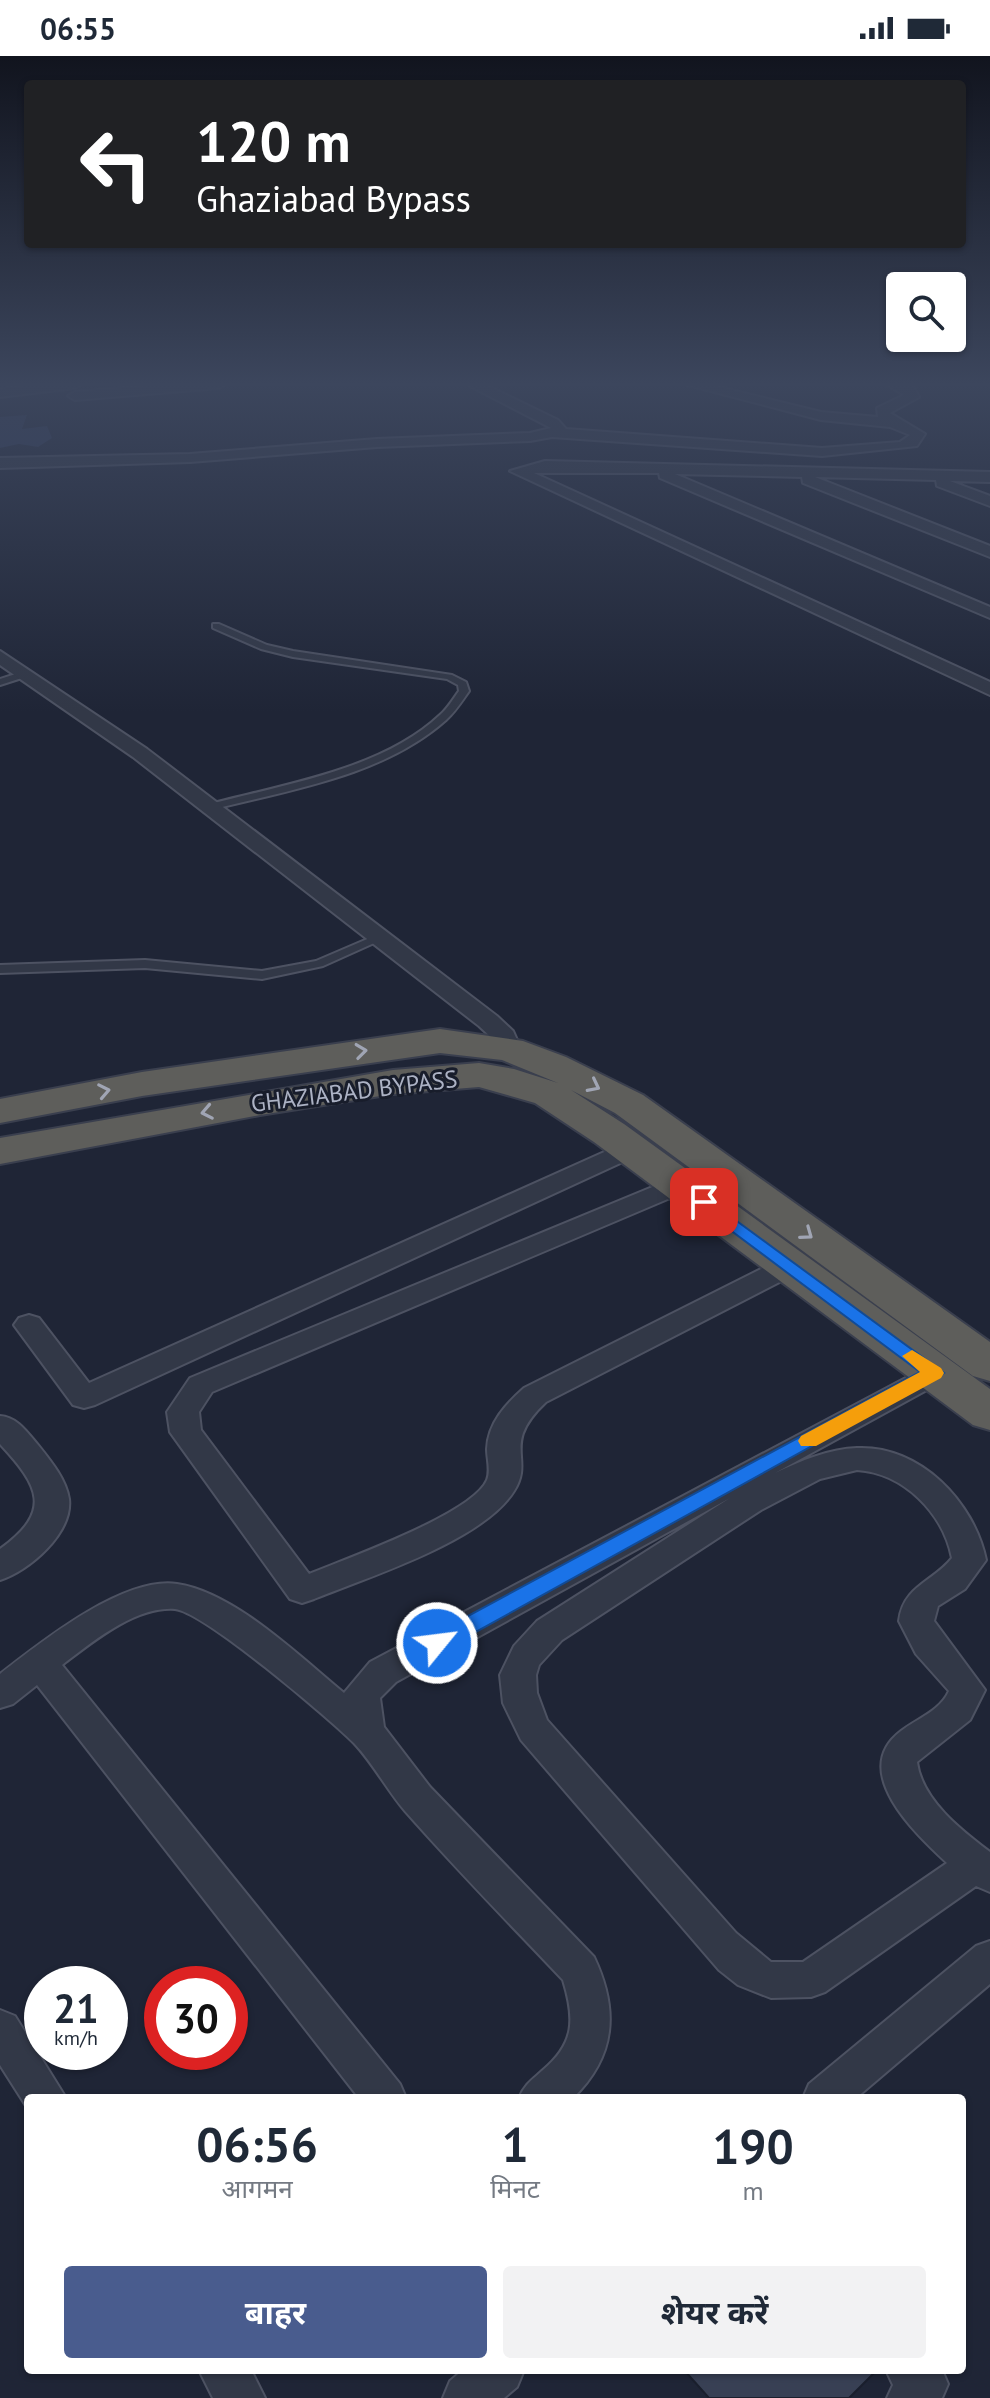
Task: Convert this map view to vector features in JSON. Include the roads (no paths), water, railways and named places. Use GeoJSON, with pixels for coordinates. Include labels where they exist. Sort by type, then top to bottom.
{"type":"FeatureCollection","features":[{"type":"Feature","properties":{"kind":"highway","name":"GHAZIABAD BYPASS"},"geometry":{"type":"LineString","coordinates":[[0,1151],[69,1118],[279,1062],[440,1041],[509,1049],[552,1065],[629,1104],[990,1365]]}},
{"type":"Feature","properties":{"kind":"highway","name":"GHAZIABAD BYPASS"},"geometry":{"type":"LineString","coordinates":[[0,1111],[69,1118],[393,1082],[479,1075],[500,1077],[549,1094],[631,1148],[990,1413]]}},
{"type":"Feature","properties":{"kind":"street"},"geometry":{"type":"LineString","coordinates":[[566,493],[990,689]]}},
{"type":"Feature","properties":{"kind":"street"},"geometry":{"type":"LineString","coordinates":[[708,493],[990,613]]}},
{"type":"Feature","properties":{"kind":"street"},"geometry":{"type":"LineString","coordinates":[[842,493],[990,552]]}},
{"type":"Feature","properties":{"kind":"street"},"geometry":{"type":"LineString","coordinates":[[970,493],[990,501]]}},
{"type":"Feature","properties":{"kind":"street"},"geometry":{"type":"LineString","coordinates":[[0,657],[140,753],[379,937],[488,1021],[504,1036],[509,1049]]}},
{"type":"Feature","properties":{"kind":"street"},"geometry":{"type":"LineString","coordinates":[[29,1325],[84,1398],[631,1148]]}},
{"type":"Feature","properties":{"kind":"street"},"geometry":{"type":"LineString","coordinates":[[679,1184],[230,1370],[201,1385],[183,1412],[186,1432],[302,1590],[431,1535],[475,1511],[500,1488],[505,1473],[503,1433],[513,1415],[535,1395],[791,1265]]}},
{"type":"Feature","properties":{"kind":"street"},"geometry":{"type":"LineString","coordinates":[[367,1733],[361,1712],[362,1693],[383,1672],[934,1373]]}},
{"type":"Feature","properties":{"kind":"street"},"geometry":{"type":"LineString","coordinates":[[0,1567],[25,1551],[45,1530],[55,1509],[43,1470],[1,1426]]}},
{"type":"Feature","properties":{"kind":"street"},"geometry":{"type":"LineString","coordinates":[[855,1459],[896,1467],[916,1476],[956,1517],[966,1537],[969,1560],[952,1580],[925,1597],[915,1613],[917,1631],[958,1673],[967,1690],[963,1705],[950,1719],[905,1749],[898,1766],[906,1794],[922,1815],[984,1870],[811,1979],[778,1984],[750,1972],[722,1946],[534,1730],[522,1708],[516,1681],[526,1656],[569,1619],[736,1511],[811,1471],[855,1459]]}},
{"type":"Feature","properties":{"kind":"street"},"geometry":{"type":"LineString","coordinates":[[0,1694],[110,1616],[136,1604],[173,1596],[189,1598],[222,1618],[367,1733],[417,1798],[580,1970],[592,2003],[592,2036],[581,2062],[545,2094]]}},
{"type":"Feature","properties":{"kind":"street"},"geometry":{"type":"LineString","coordinates":[[41,1664],[382,2094]]}},
{"type":"Feature","properties":{"kind":"street"},"geometry":{"type":"LineString","coordinates":[[829,2094],[990,1959]]}},
{"type":"Feature","properties":{"kind":"street"},"geometry":{"type":"LineString","coordinates":[[0,2029],[42,2094]]}},
{"type":"Feature","properties":{"kind":"street"},"geometry":{"type":"LineString","coordinates":[[226,2374],[241,2398]]}},
{"type":"Feature","properties":{"kind":"street"},"geometry":{"type":"LineString","coordinates":[[467,2398],[495,2374]]}},
{"type":"Feature","properties":{"kind":"street"},"geometry":{"type":"LineString","coordinates":[[911,2398],[924,2384],[914,2374]]}},
{"type":"Feature","properties":{"kind":"lane"},"geometry":{"type":"LineString","coordinates":[[210,807],[373,761],[429,733],[464,691],[463,684],[449,677],[293,654],[264,647],[216,626]]}},
{"type":"Feature","properties":{"kind":"lane"},"geometry":{"type":"LineString","coordinates":[[0,682],[25,674]]}},
{"type":"Feature","properties":{"kind":"lane"},"geometry":{"type":"LineString","coordinates":[[0,969],[145,964],[262,975],[319,964],[379,937]]}}]}
